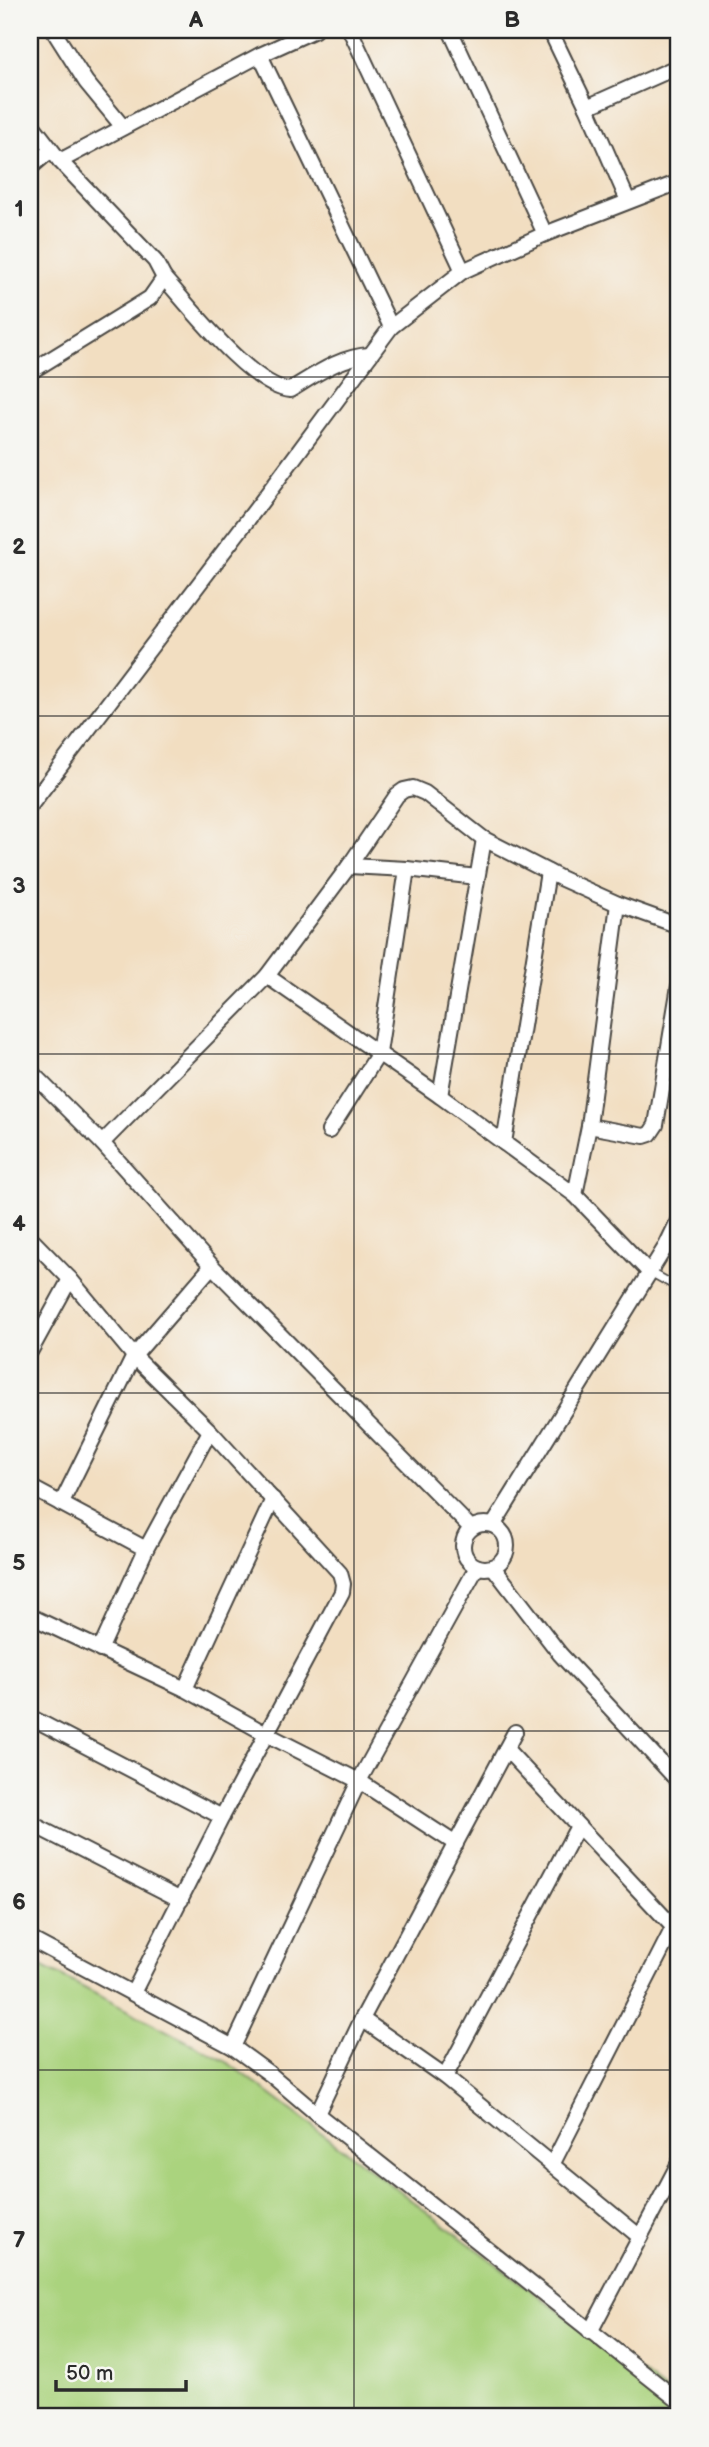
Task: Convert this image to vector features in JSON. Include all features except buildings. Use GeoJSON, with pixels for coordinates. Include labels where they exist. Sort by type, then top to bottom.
{"type":"FeatureCollection","features":[{"type":"Feature","properties":{"kind":"street"},"geometry":{"type":"LineString","coordinates":[[53,30],[86,82],[123,127]]}},
{"type":"Feature","properties":{"kind":"street"},"geometry":{"type":"LineString","coordinates":[[30,168],[123,127],[260,55],[315,30]]}},
{"type":"Feature","properties":{"kind":"street"},"geometry":{"type":"LineString","coordinates":[[350,30],[463,271]]}},
{"type":"Feature","properties":{"kind":"street"},"geometry":{"type":"LineString","coordinates":[[450,30],[545,234]]}},
{"type":"Feature","properties":{"kind":"street"},"geometry":{"type":"LineString","coordinates":[[553,31],[628,201]]}},
{"type":"Feature","properties":{"kind":"street"},"geometry":{"type":"LineString","coordinates":[[260,55],[391,327]]}},
{"type":"Feature","properties":{"kind":"street"},"geometry":{"type":"LineString","coordinates":[[587,107],[679,66]]}},
{"type":"Feature","properties":{"kind":"street"},"geometry":{"type":"LineString","coordinates":[[30,122],[56,155],[155,261],[163,278],[245,366],[282,389],[290,390],[343,360],[356,355],[370,355]]}},
{"type":"Feature","properties":{"kind":"street"},"geometry":{"type":"LineString","coordinates":[[30,806],[391,327],[463,271],[545,234],[679,182]]}},
{"type":"Feature","properties":{"kind":"street"},"geometry":{"type":"LineString","coordinates":[[30,372],[150,298],[163,278]]}},
{"type":"Feature","properties":{"kind":"street"},"geometry":{"type":"LineString","coordinates":[[102,1143],[267,976],[349,866],[397,795],[404,790],[413,788],[425,793],[484,839],[548,872],[618,904],[679,926]]}},
{"type":"Feature","properties":{"kind":"street"},"geometry":{"type":"LineString","coordinates":[[440,1096],[484,839]]}},
{"type":"Feature","properties":{"kind":"street"},"geometry":{"type":"LineString","coordinates":[[349,866],[477,877]]}},
{"type":"Feature","properties":{"kind":"street"},"geometry":{"type":"LineString","coordinates":[[329,1131],[379,1054],[407,869]]}},
{"type":"Feature","properties":{"kind":"street"},"geometry":{"type":"LineString","coordinates":[[504,1143],[548,872]]}},
{"type":"Feature","properties":{"kind":"street"},"geometry":{"type":"LineString","coordinates":[[575,1195],[590,1126],[618,904]]}},
{"type":"Feature","properties":{"kind":"street"},"geometry":{"type":"LineString","coordinates":[[267,976],[440,1096],[575,1195],[649,1272]]}},
{"type":"Feature","properties":{"kind":"street"},"geometry":{"type":"LineString","coordinates":[[590,1126],[644,1136],[650,1134],[656,1125],[679,986]]}},
{"type":"Feature","properties":{"kind":"street"},"geometry":{"type":"LineString","coordinates":[[30,1071],[102,1143],[212,1266],[471,1528]]}},
{"type":"Feature","properties":{"kind":"street"},"geometry":{"type":"LineString","coordinates":[[494,1524],[679,1219]]}},
{"type":"Feature","properties":{"kind":"street"},"geometry":{"type":"LineString","coordinates":[[30,1238],[70,1279],[134,1356],[210,1431],[340,1573],[343,1584],[342,1592],[222,1817],[133,1993]]}},
{"type":"Feature","properties":{"kind":"street"},"geometry":{"type":"LineString","coordinates":[[61,1504],[134,1356],[212,1266]]}},
{"type":"Feature","properties":{"kind":"street"},"geometry":{"type":"LineString","coordinates":[[30,1352],[70,1279]]}},
{"type":"Feature","properties":{"kind":"street"},"geometry":{"type":"LineString","coordinates":[[100,1650],[146,1549],[210,1431]]}},
{"type":"Feature","properties":{"kind":"street"},"geometry":{"type":"LineString","coordinates":[[30,1487],[146,1549]]}},
{"type":"Feature","properties":{"kind":"street"},"geometry":{"type":"LineString","coordinates":[[185,1689],[273,1499]]}},
{"type":"Feature","properties":{"kind":"street"},"geometry":{"type":"LineString","coordinates":[[478,1524],[494,1524],[508,1542],[505,1557],[493,1567],[477,1567],[471,1563],[463,1549],[466,1534],[478,1524]]}},
{"type":"Feature","properties":{"kind":"street"},"geometry":{"type":"LineString","coordinates":[[233,2047],[359,1781],[477,1567]]}},
{"type":"Feature","properties":{"kind":"street"},"geometry":{"type":"LineString","coordinates":[[493,1567],[559,1654],[679,1782]]}},
{"type":"Feature","properties":{"kind":"street"},"geometry":{"type":"LineString","coordinates":[[30,1616],[185,1689],[359,1781],[456,1844]]}},
{"type":"Feature","properties":{"kind":"street"},"geometry":{"type":"LineString","coordinates":[[30,1717],[222,1817]]}},
{"type":"Feature","properties":{"kind":"street"},"geometry":{"type":"LineString","coordinates":[[317,2114],[362,2019],[515,1732]]}},
{"type":"Feature","properties":{"kind":"street"},"geometry":{"type":"LineString","coordinates":[[506,1749],[676,1931],[552,2165]]}},
{"type":"Feature","properties":{"kind":"street"},"geometry":{"type":"LineString","coordinates":[[30,1824],[181,1900]]}},
{"type":"Feature","properties":{"kind":"street"},"geometry":{"type":"LineString","coordinates":[[445,2077],[578,1826]]}},
{"type":"Feature","properties":{"kind":"street"},"geometry":{"type":"LineString","coordinates":[[30,1939],[233,2047],[679,2401]]}},
{"type":"Feature","properties":{"kind":"street"},"geometry":{"type":"LineString","coordinates":[[362,2019],[445,2077],[640,2238]]}},
{"type":"Feature","properties":{"kind":"street"},"geometry":{"type":"LineString","coordinates":[[590,2332],[679,2164]]}},
{"type":"Feature","properties":{"kind":"lane"},"geometry":{"type":"LineString","coordinates":[[649,1272],[679,1288]]}},
{"type":"Feature","properties":{"kind":"green space"},"geometry":{"type":"Polygon","coordinates":[[[30,1960],[227,2062],[679,2401],[679,2417],[30,2417],[30,1960]]]}}]}
